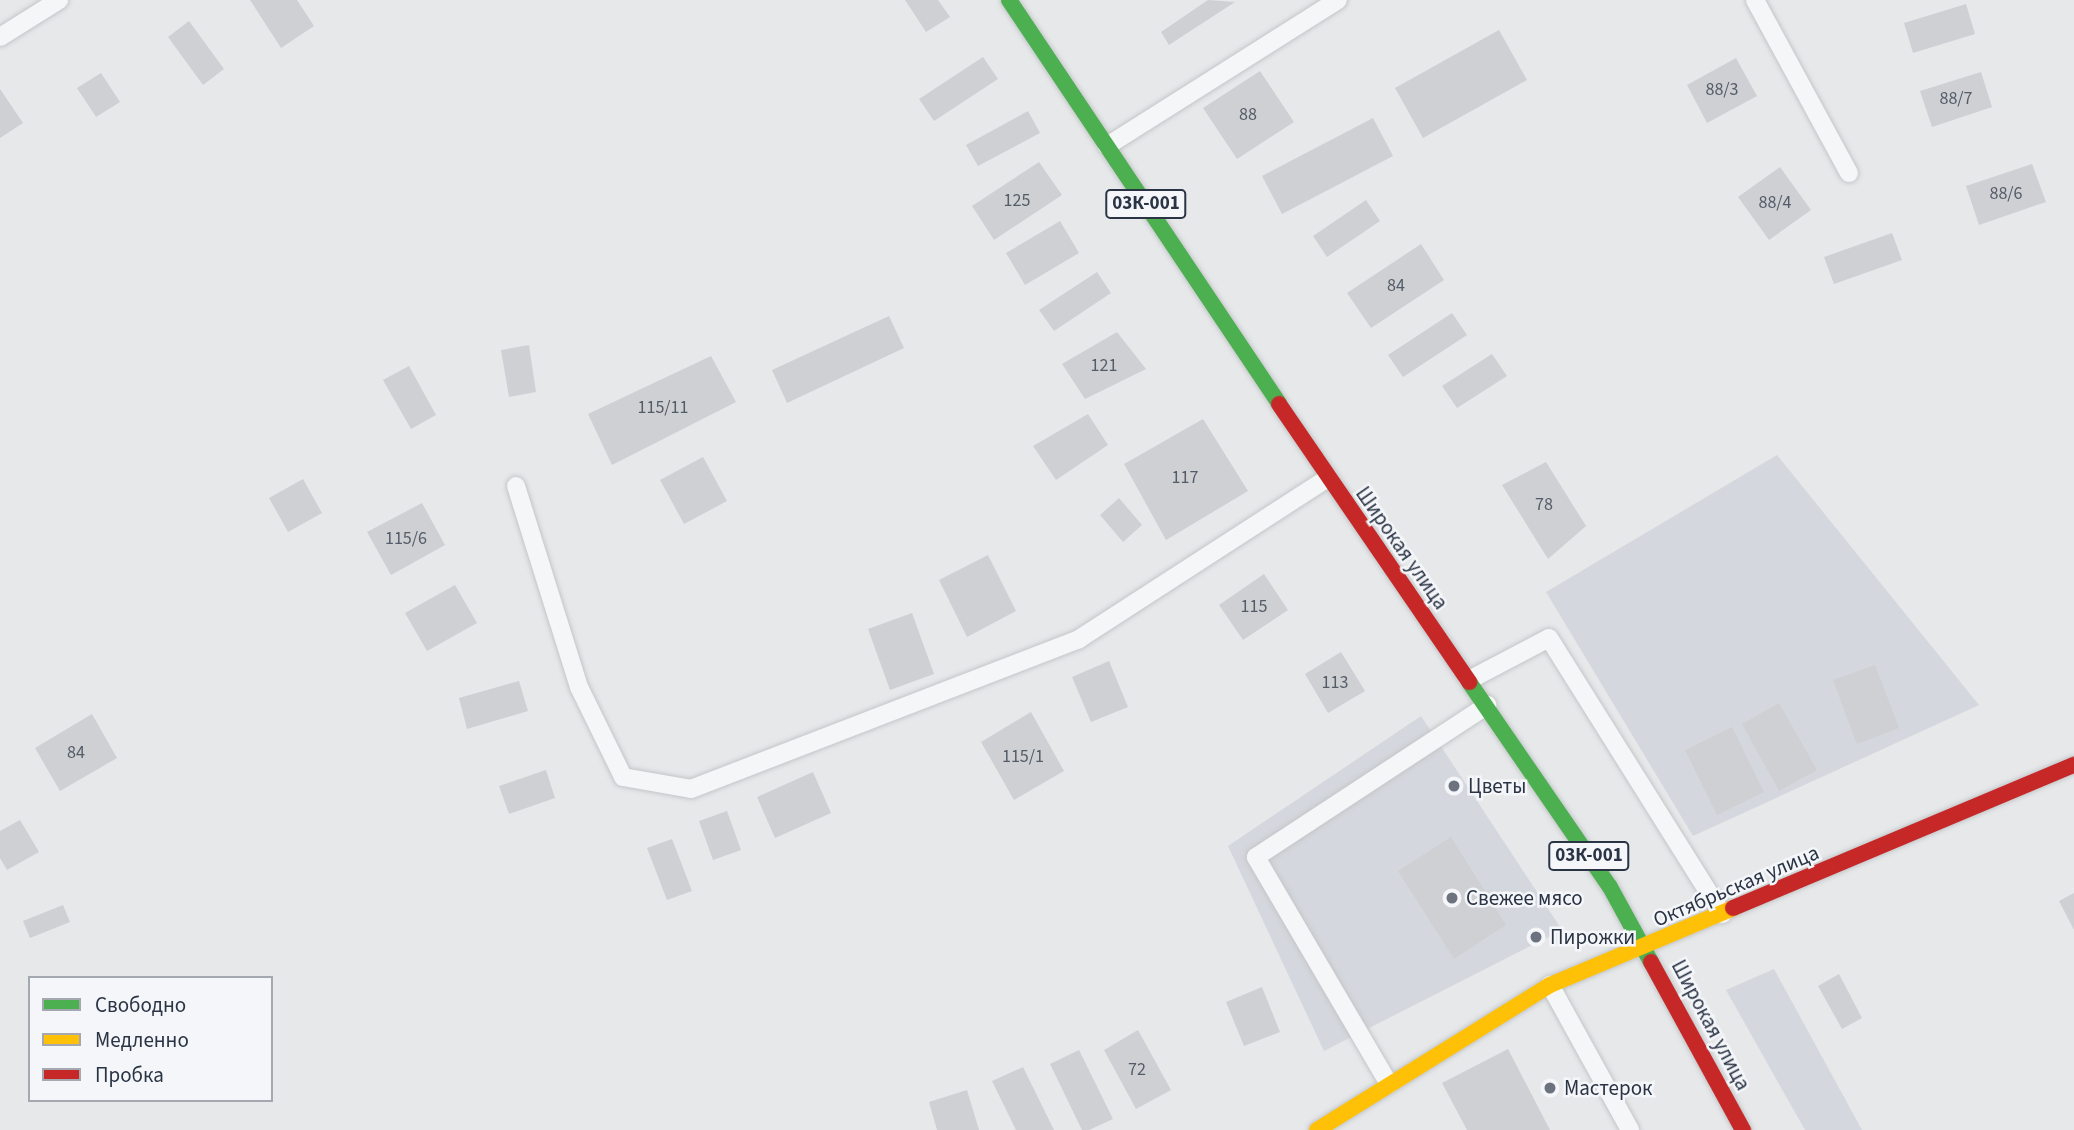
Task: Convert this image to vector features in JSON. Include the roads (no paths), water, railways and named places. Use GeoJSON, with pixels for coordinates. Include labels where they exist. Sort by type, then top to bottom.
{"type":"FeatureCollection","features":[{"type":"Feature","properties":{"kind":"main road","name":"Широкая улица"},"geometry":{"type":"LineString","coordinates":[[1009,0],[1328,478],[1487,705],[1646,947],[1743,1130]]}},
{"type":"Feature","properties":{"kind":"main road","name":"Октябрьская улица"},"geometry":{"type":"LineString","coordinates":[[1317,1130],[1550,985],[1646,947],[2074,765]]}},
{"type":"Feature","properties":{"kind":"lane"},"geometry":{"type":"LineString","coordinates":[[0,37],[59,0]]}},
{"type":"Feature","properties":{"kind":"lane"},"geometry":{"type":"LineString","coordinates":[[1107,146],[1338,0]]}},
{"type":"Feature","properties":{"kind":"lane"},"geometry":{"type":"LineString","coordinates":[[1755,0],[1849,173]]}},
{"type":"Feature","properties":{"kind":"lane"},"geometry":{"type":"LineString","coordinates":[[516,486],[579,687],[623,777],[691,789],[1079,639],[1328,478]]}},
{"type":"Feature","properties":{"kind":"lane"},"geometry":{"type":"LineString","coordinates":[[1469,680],[1549,638],[1722,914]]}},
{"type":"Feature","properties":{"kind":"lane"},"geometry":{"type":"LineString","coordinates":[[1389,1084],[1256,857],[1487,705]]}},
{"type":"Feature","properties":{"kind":"lane"},"geometry":{"type":"LineString","coordinates":[[1550,985],[1630,1130]]}},
{"type":"Feature","properties":{"kind":"place","name":"Цветы"},"geometry":{"type":"Point","coordinates":[1454,786]}},
{"type":"Feature","properties":{"kind":"place","name":"Свежее мясо"},"geometry":{"type":"Point","coordinates":[1452,898]}},
{"type":"Feature","properties":{"kind":"place","name":"Пирожки"},"geometry":{"type":"Point","coordinates":[1536,937]}},
{"type":"Feature","properties":{"kind":"place","name":"Мастерок"},"geometry":{"type":"Point","coordinates":[1550,1088]}}]}
